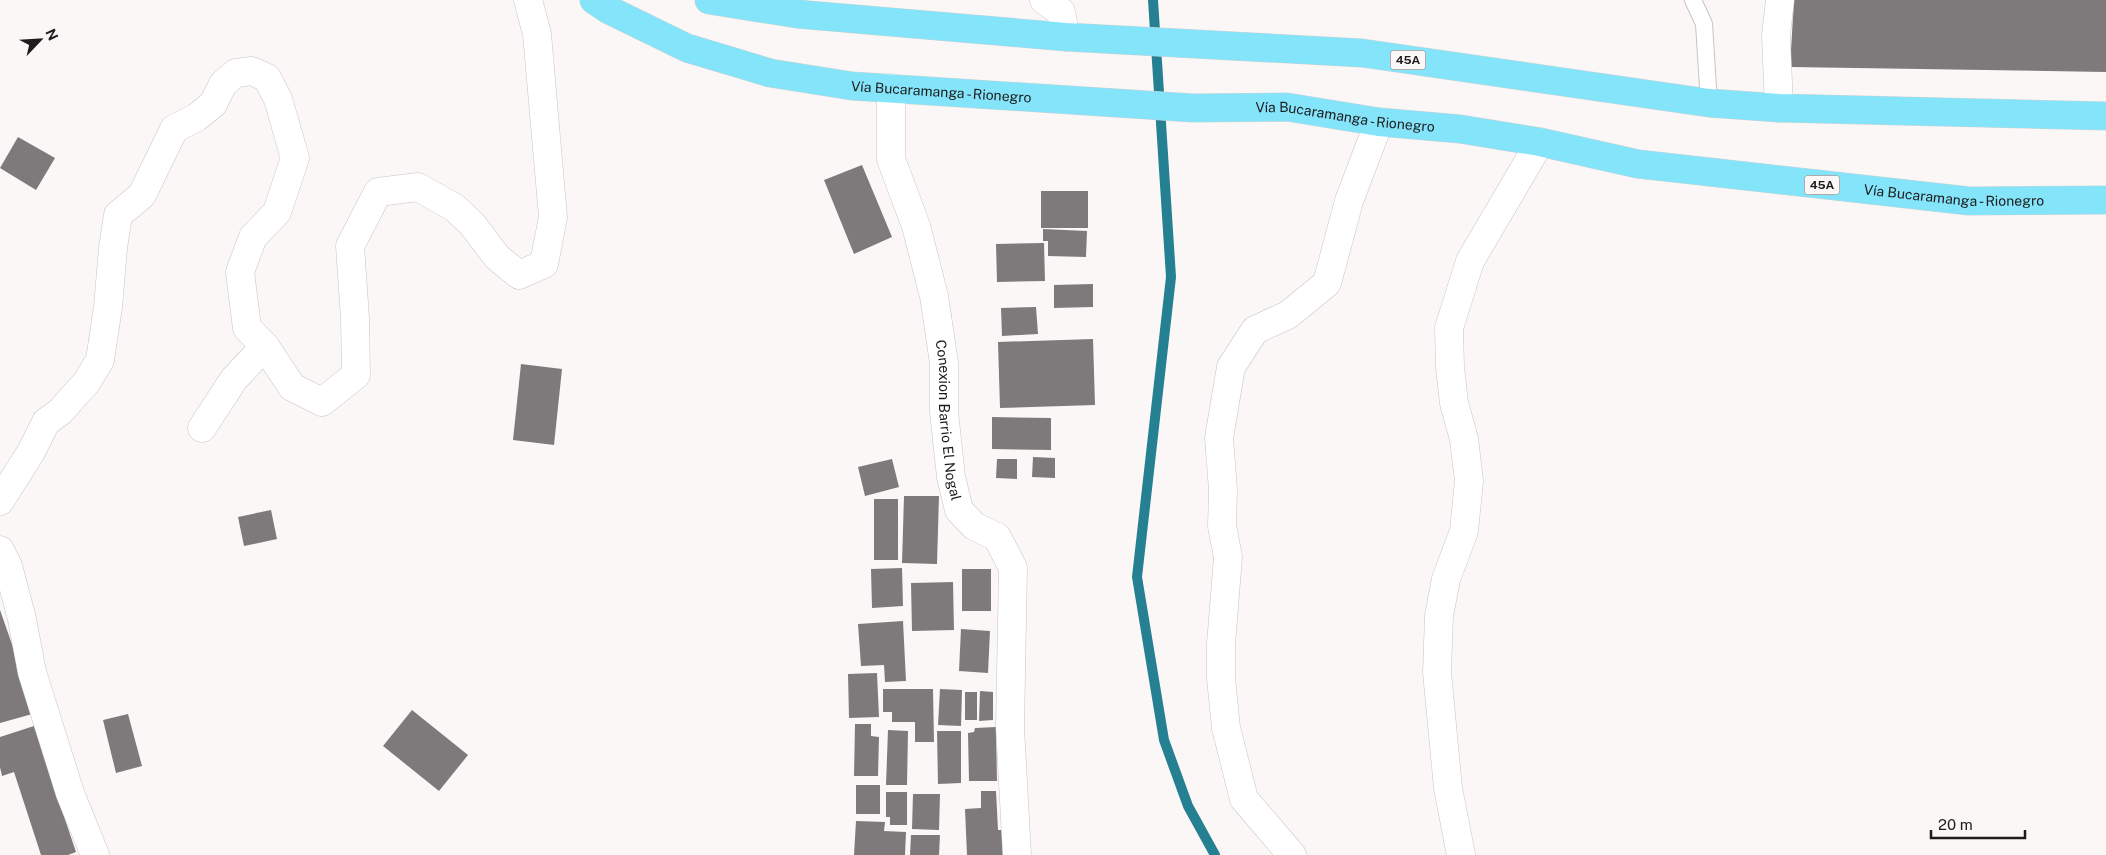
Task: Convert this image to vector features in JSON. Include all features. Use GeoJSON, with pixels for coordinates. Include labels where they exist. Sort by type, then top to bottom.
{"type":"FeatureCollection","features":[{"type":"Feature","properties":{"kind":"highway","name":"Vía Bucaramanga - Rionegro"},"geometry":{"type":"LineString","coordinates":[[594,0],[609,10],[687,48],[770,73],[852,86],[1194,108],[1287,107],[1379,122],[1460,129],[1540,142],[1638,164],[1969,201],[2106,200]]}},
{"type":"Feature","properties":{"kind":"highway","name":"45A"},"geometry":{"type":"LineString","coordinates":[[709,0],[797,14],[1066,37],[1362,53],[1709,102],[1779,108],[2106,116]]}},
{"type":"Feature","properties":{"kind":"street"},"geometry":{"type":"LineString","coordinates":[[0,501],[46,422],[61,411],[86,383],[100,360],[106,326],[112,248],[118,215],[142,194],[174,129],[197,117],[213,104],[223,84],[236,73],[252,71],[267,78],[278,99],[295,158],[277,212],[253,237],[240,272],[247,328],[265,346],[292,387],[322,402],[356,375],[355,318],[350,246],[378,192],[418,187],[455,208],[472,224],[497,257],[519,275],[544,264],[553,217],[537,34],[528,0]]}},
{"type":"Feature","properties":{"kind":"street"},"geometry":{"type":"LineString","coordinates":[[1044,0],[1061,12],[1066,37]]}},
{"type":"Feature","properties":{"kind":"street"},"geometry":{"type":"LineString","coordinates":[[1779,108],[1776,35],[1780,0]]}},
{"type":"Feature","properties":{"kind":"street","name":"Conexion Barrio El Nogal"},"geometry":{"type":"LineString","coordinates":[[891,88],[891,159],[916,226],[934,296],[944,363],[944,412],[951,477],[960,510],[974,526],[997,537],[1013,568],[1010,727],[1017,855]]}},
{"type":"Feature","properties":{"kind":"street"},"geometry":{"type":"LineString","coordinates":[[1292,855],[1244,799],[1226,728],[1221,678],[1228,557],[1222,526],[1223,490],[1219,438],[1231,367],[1255,330],[1288,315],[1327,283],[1349,202],[1379,122]]}},
{"type":"Feature","properties":{"kind":"street"},"geometry":{"type":"LineString","coordinates":[[1461,855],[1448,788],[1436,672],[1439,616],[1446,578],[1464,531],[1469,482],[1464,439],[1454,403],[1450,367],[1449,328],[1470,261],[1540,142]]}},
{"type":"Feature","properties":{"kind":"street"},"geometry":{"type":"LineString","coordinates":[[202,428],[234,379],[265,346]]}},
{"type":"Feature","properties":{"kind":"street"},"geometry":{"type":"LineString","coordinates":[[0,550],[8,566],[22,619],[32,672],[70,793],[95,855]]}},
{"type":"Feature","properties":{"kind":"lane"},"geometry":{"type":"LineString","coordinates":[[1693,0],[1704,24],[1709,102]]}},
{"type":"Feature","properties":{"kind":"building"},"geometry":{"type":"Polygon","coordinates":[[[1794,0],[2106,0],[2106,72],[1790,67],[1794,0]]]}},
{"type":"Feature","properties":{"kind":"building"},"geometry":{"type":"Polygon","coordinates":[[[18,137],[55,158],[36,190],[0,168],[18,137]]]}},
{"type":"Feature","properties":{"kind":"building"},"geometry":{"type":"Polygon","coordinates":[[[862,165],[892,237],[854,254],[824,180],[862,165]]]}},
{"type":"Feature","properties":{"kind":"building"},"geometry":{"type":"Polygon","coordinates":[[[1041,191],[1088,191],[1088,228],[1041,228],[1041,191]]]}},
{"type":"Feature","properties":{"kind":"building"},"geometry":{"type":"Polygon","coordinates":[[[1043,229],[1087,231],[1086,257],[1048,256],[1048,241],[1043,241],[1043,229]]]}},
{"type":"Feature","properties":{"kind":"building"},"geometry":{"type":"Polygon","coordinates":[[[1044,243],[1045,281],[997,282],[996,244],[1044,243]]]}},
{"type":"Feature","properties":{"kind":"building"},"geometry":{"type":"Polygon","coordinates":[[[1093,284],[1093,307],[1054,308],[1054,285],[1093,284]]]}},
{"type":"Feature","properties":{"kind":"building"},"geometry":{"type":"Polygon","coordinates":[[[1036,307],[1038,334],[1002,336],[1001,308],[1036,307]]]}},
{"type":"Feature","properties":{"kind":"building"},"geometry":{"type":"Polygon","coordinates":[[[1093,339],[1095,405],[1000,408],[998,342],[1093,339]]]}},
{"type":"Feature","properties":{"kind":"building"},"geometry":{"type":"Polygon","coordinates":[[[521,364],[562,369],[554,445],[513,440],[521,364]]]}},
{"type":"Feature","properties":{"kind":"building"},"geometry":{"type":"Polygon","coordinates":[[[992,417],[1051,418],[1051,450],[992,449],[992,417]]]}},
{"type":"Feature","properties":{"kind":"building"},"geometry":{"type":"Polygon","coordinates":[[[1033,457],[1055,458],[1055,478],[1032,477],[1033,457]]]}},
{"type":"Feature","properties":{"kind":"building"},"geometry":{"type":"Polygon","coordinates":[[[892,459],[899,487],[865,496],[858,467],[892,459]]]}},
{"type":"Feature","properties":{"kind":"building"},"geometry":{"type":"Polygon","coordinates":[[[997,459],[1017,459],[1017,479],[996,478],[997,459]]]}},
{"type":"Feature","properties":{"kind":"building"},"geometry":{"type":"Polygon","coordinates":[[[904,496],[939,496],[937,564],[902,563],[904,496]]]}},
{"type":"Feature","properties":{"kind":"building"},"geometry":{"type":"Polygon","coordinates":[[[874,499],[898,499],[898,560],[874,560],[874,499]]]}},
{"type":"Feature","properties":{"kind":"building"},"geometry":{"type":"Polygon","coordinates":[[[271,510],[277,539],[244,546],[238,517],[271,510]]]}},
{"type":"Feature","properties":{"kind":"building"},"geometry":{"type":"Polygon","coordinates":[[[902,568],[903,606],[872,608],[871,569],[902,568]]]}},
{"type":"Feature","properties":{"kind":"building"},"geometry":{"type":"Polygon","coordinates":[[[962,569],[991,569],[991,611],[962,611],[962,569]]]}},
{"type":"Feature","properties":{"kind":"building"},"geometry":{"type":"Polygon","coordinates":[[[953,582],[954,630],[912,631],[911,583],[953,582]]]}},
{"type":"Feature","properties":{"kind":"building"},"geometry":{"type":"Polygon","coordinates":[[[0,610],[36,713],[0,723],[0,610]]]}},
{"type":"Feature","properties":{"kind":"building"},"geometry":{"type":"Polygon","coordinates":[[[903,621],[906,681],[885,682],[884,665],[861,666],[858,624],[903,621]]]}},
{"type":"Feature","properties":{"kind":"building"},"geometry":{"type":"Polygon","coordinates":[[[961,629],[990,631],[988,673],[959,671],[961,629]]]}},
{"type":"Feature","properties":{"kind":"building"},"geometry":{"type":"Polygon","coordinates":[[[877,673],[879,717],[849,718],[848,674],[877,673]]]}},
{"type":"Feature","properties":{"kind":"building"},"geometry":{"type":"Polygon","coordinates":[[[883,689],[933,689],[934,742],[915,742],[915,722],[892,722],[892,712],[883,712],[883,689]]]}},
{"type":"Feature","properties":{"kind":"building"},"geometry":{"type":"Polygon","coordinates":[[[940,689],[962,690],[961,726],[938,725],[940,689]]]}},
{"type":"Feature","properties":{"kind":"building"},"geometry":{"type":"Polygon","coordinates":[[[980,691],[993,692],[993,720],[979,721],[980,691]]]}},
{"type":"Feature","properties":{"kind":"building"},"geometry":{"type":"Polygon","coordinates":[[[965,692],[977,692],[977,720],[965,720],[965,692]]]}},
{"type":"Feature","properties":{"kind":"building"},"geometry":{"type":"Polygon","coordinates":[[[412,710],[468,755],[439,791],[383,746],[412,710]]]}},
{"type":"Feature","properties":{"kind":"building"},"geometry":{"type":"Polygon","coordinates":[[[128,714],[142,766],[116,773],[103,720],[128,714]]]}},
{"type":"Feature","properties":{"kind":"building"},"geometry":{"type":"Polygon","coordinates":[[[855,724],[871,724],[871,736],[879,737],[878,776],[854,776],[855,724]]]}},
{"type":"Feature","properties":{"kind":"building"},"geometry":{"type":"Polygon","coordinates":[[[34,726],[45,760],[53,757],[59,774],[51,778],[76,852],[68,855],[41,855],[14,772],[2,776],[0,767],[0,737],[34,726]]]}},
{"type":"Feature","properties":{"kind":"building"},"geometry":{"type":"Polygon","coordinates":[[[996,727],[997,781],[969,781],[968,733],[974,732],[975,728],[996,727]]]}},
{"type":"Feature","properties":{"kind":"building"},"geometry":{"type":"Polygon","coordinates":[[[888,730],[908,731],[907,785],[886,785],[888,730]]]}},
{"type":"Feature","properties":{"kind":"building"},"geometry":{"type":"Polygon","coordinates":[[[937,731],[961,731],[961,783],[938,784],[937,731]]]}},
{"type":"Feature","properties":{"kind":"building"},"geometry":{"type":"Polygon","coordinates":[[[856,785],[880,785],[880,814],[856,814],[856,785]]]}},
{"type":"Feature","properties":{"kind":"building"},"geometry":{"type":"Polygon","coordinates":[[[981,791],[996,791],[998,830],[1004,830],[1004,855],[967,855],[965,809],[981,808],[981,791]]]}},
{"type":"Feature","properties":{"kind":"building"},"geometry":{"type":"Polygon","coordinates":[[[886,792],[907,792],[907,825],[890,825],[890,817],[886,817],[886,792]]]}},
{"type":"Feature","properties":{"kind":"building"},"geometry":{"type":"Polygon","coordinates":[[[913,794],[940,794],[939,830],[912,829],[913,794]]]}},
{"type":"Feature","properties":{"kind":"building"},"geometry":{"type":"Polygon","coordinates":[[[856,821],[885,822],[884,831],[906,832],[905,855],[854,855],[856,821]]]}},
{"type":"Feature","properties":{"kind":"building"},"geometry":{"type":"Polygon","coordinates":[[[911,835],[940,835],[939,855],[910,855],[911,835]]]}},
{"type":"Feature","properties":{"kind":"waterway"},"geometry":{"type":"LineString","coordinates":[[1153,0],[1171,277],[1137,577],[1164,740],[1188,806],[1215,855]]}}]}
